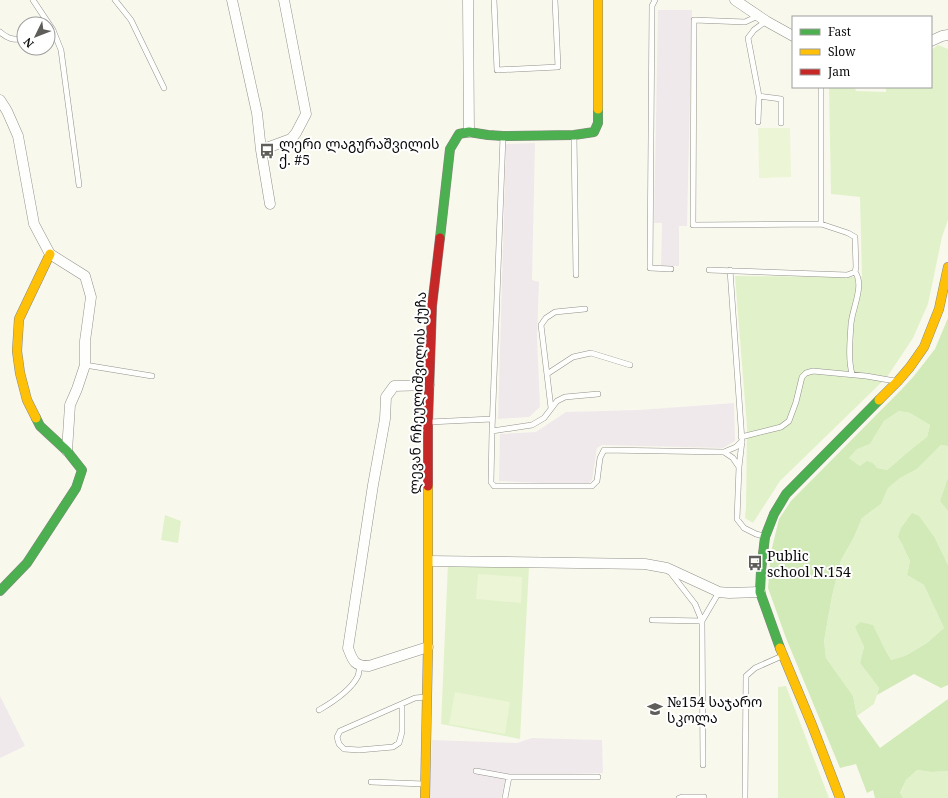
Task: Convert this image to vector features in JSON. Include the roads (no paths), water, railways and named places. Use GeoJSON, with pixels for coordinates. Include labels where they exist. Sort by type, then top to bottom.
{"type":"FeatureCollection","features":[{"type":"Feature","properties":{"kind":"street"},"geometry":{"type":"LineString","coordinates":[[232,0],[257,113],[261,150],[270,204]]}},
{"type":"Feature","properties":{"kind":"street"},"geometry":{"type":"LineString","coordinates":[[261,150],[291,140],[306,114],[284,0]]}},
{"type":"Feature","properties":{"kind":"street"},"geometry":{"type":"LineString","coordinates":[[468,0],[469,132],[503,136],[574,135],[594,132],[598,122],[598,0]]}},
{"type":"Feature","properties":{"kind":"street"},"geometry":{"type":"LineString","coordinates":[[735,0],[792,35]]}},
{"type":"Feature","properties":{"kind":"street"},"geometry":{"type":"LineString","coordinates":[[932,41],[948,35]]}},
{"type":"Feature","properties":{"kind":"street"},"geometry":{"type":"LineString","coordinates":[[0,100],[7,111],[18,136],[34,224],[50,254],[85,276],[91,297],[85,365],[70,405],[67,451]]}},
{"type":"Feature","properties":{"kind":"street","name":"ლევან რჩეულიშვილის ქუჩა"},"geometry":{"type":"LineString","coordinates":[[424,798],[429,561],[428,422],[432,306],[450,148],[459,134],[469,132]]}},
{"type":"Feature","properties":{"kind":"street"},"geometry":{"type":"LineString","coordinates":[[0,591],[27,562],[76,488],[82,470],[67,451],[40,426],[28,400],[20,373],[17,351],[19,319],[50,254]]}},
{"type":"Feature","properties":{"kind":"street"},"geometry":{"type":"LineString","coordinates":[[840,798],[812,724],[783,655],[760,592],[765,537],[774,514],[786,494],[898,381],[924,347],[938,309],[948,267]]}},
{"type":"Feature","properties":{"kind":"street"},"geometry":{"type":"LineString","coordinates":[[428,647],[369,666],[360,666],[353,661],[348,648],[373,485],[385,419],[386,397],[394,386],[429,385]]}},
{"type":"Feature","properties":{"kind":"street"},"geometry":{"type":"LineString","coordinates":[[429,561],[645,564],[667,568],[719,592],[760,592]]}},
{"type":"Feature","properties":{"kind":"lane"},"geometry":{"type":"LineString","coordinates":[[33,0],[42,16]]}},
{"type":"Feature","properties":{"kind":"lane"},"geometry":{"type":"LineString","coordinates":[[115,0],[131,20],[164,88]]}},
{"type":"Feature","properties":{"kind":"lane"},"geometry":{"type":"LineString","coordinates":[[494,0],[497,70],[558,67],[555,0]]}},
{"type":"Feature","properties":{"kind":"lane"},"geometry":{"type":"LineString","coordinates":[[655,0],[652,6],[650,268],[671,269]]}},
{"type":"Feature","properties":{"kind":"lane"},"geometry":{"type":"LineString","coordinates":[[758,122],[759,96],[748,38],[762,18]]}},
{"type":"Feature","properties":{"kind":"lane"},"geometry":{"type":"LineString","coordinates":[[762,18],[745,22],[694,20],[693,225],[821,224],[855,236],[855,272],[859,282],[851,322],[849,355],[852,374]]}},
{"type":"Feature","properties":{"kind":"lane"},"geometry":{"type":"LineString","coordinates":[[0,32],[8,38],[16,39]]}},
{"type":"Feature","properties":{"kind":"lane"},"geometry":{"type":"LineString","coordinates":[[56,40],[61,50],[79,185]]}},
{"type":"Feature","properties":{"kind":"lane"},"geometry":{"type":"LineString","coordinates":[[821,88],[821,224]]}},
{"type":"Feature","properties":{"kind":"lane"},"geometry":{"type":"LineString","coordinates":[[759,96],[781,100],[781,123]]}},
{"type":"Feature","properties":{"kind":"lane"},"geometry":{"type":"LineString","coordinates":[[574,135],[576,276]]}},
{"type":"Feature","properties":{"kind":"lane"},"geometry":{"type":"LineString","coordinates":[[503,136],[492,419],[491,482],[494,486],[592,486],[597,480],[600,458],[604,450],[724,452],[736,447],[741,439],[781,427],[789,421],[796,402],[802,377],[806,373],[813,371],[852,374],[898,381]]}},
{"type":"Feature","properties":{"kind":"lane"},"geometry":{"type":"LineString","coordinates":[[709,270],[847,275],[855,272]]}},
{"type":"Feature","properties":{"kind":"lane"},"geometry":{"type":"LineString","coordinates":[[730,270],[741,439],[737,519],[744,528],[765,537]]}},
{"type":"Feature","properties":{"kind":"lane"},"geometry":{"type":"LineString","coordinates":[[551,408],[541,325],[546,318],[555,312],[585,309]]}},
{"type":"Feature","properties":{"kind":"lane"},"geometry":{"type":"LineString","coordinates":[[547,374],[573,357],[591,353],[630,364]]}},
{"type":"Feature","properties":{"kind":"lane"},"geometry":{"type":"LineString","coordinates":[[85,365],[152,376]]}},
{"type":"Feature","properties":{"kind":"lane"},"geometry":{"type":"LineString","coordinates":[[492,431],[532,426],[544,418],[557,401],[565,397],[598,394]]}},
{"type":"Feature","properties":{"kind":"lane"},"geometry":{"type":"LineString","coordinates":[[428,422],[492,419]]}},
{"type":"Feature","properties":{"kind":"lane"},"geometry":{"type":"LineString","coordinates":[[724,452],[733,458],[739,467]]}},
{"type":"Feature","properties":{"kind":"lane"},"geometry":{"type":"LineString","coordinates":[[667,568],[694,604],[702,621],[702,765]]}},
{"type":"Feature","properties":{"kind":"lane"},"geometry":{"type":"LineString","coordinates":[[702,621],[719,592]]}},
{"type":"Feature","properties":{"kind":"lane"},"geometry":{"type":"LineString","coordinates":[[652,620],[702,621]]}},
{"type":"Feature","properties":{"kind":"lane"},"geometry":{"type":"LineString","coordinates":[[745,798],[746,676],[755,668],[783,655]]}},
{"type":"Feature","properties":{"kind":"lane"},"geometry":{"type":"LineString","coordinates":[[319,710],[334,701],[349,688],[357,676],[360,666]]}},
{"type":"Feature","properties":{"kind":"lane"},"geometry":{"type":"LineString","coordinates":[[402,704],[402,732],[399,743],[393,747],[359,750],[344,749],[339,744],[337,737],[340,731],[414,698],[427,697]]}},
{"type":"Feature","properties":{"kind":"lane"},"geometry":{"type":"LineString","coordinates":[[476,771],[509,778],[598,777]]}},
{"type":"Feature","properties":{"kind":"lane"},"geometry":{"type":"LineString","coordinates":[[504,798],[509,778]]}},
{"type":"Feature","properties":{"kind":"lane"},"geometry":{"type":"LineString","coordinates":[[371,782],[425,784]]}},
{"type":"Feature","properties":{"kind":"lane"},"geometry":{"type":"LineString","coordinates":[[679,798],[704,798]]}},
{"type":"Feature","properties":{"kind":"place","name":"ლერი ლაგურაშვილის ქ. #5"},"geometry":{"type":"Point","coordinates":[267,151]}},
{"type":"Feature","properties":{"kind":"place","name":"Public school N.154"},"geometry":{"type":"Point","coordinates":[755,563]}},
{"type":"Feature","properties":{"kind":"place","name":"№154 საჯარო სკოლა"},"geometry":{"type":"Point","coordinates":[655,709]}}]}
